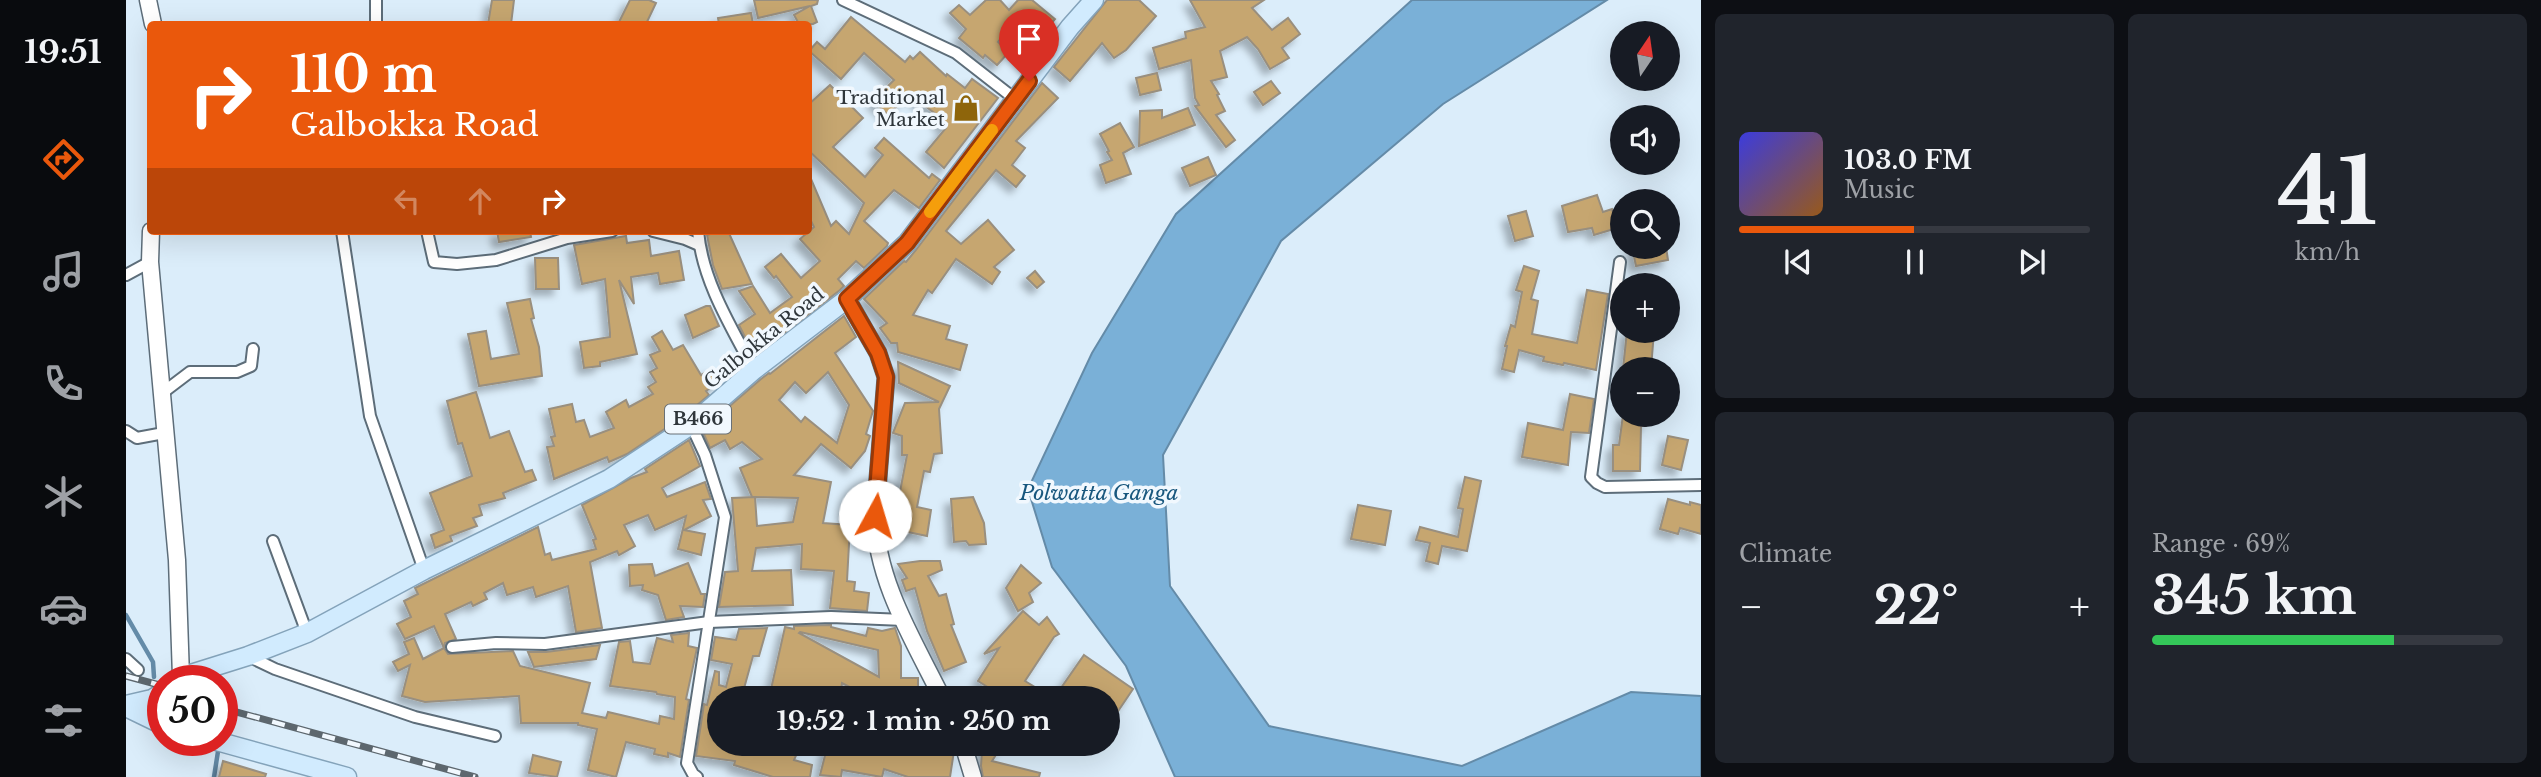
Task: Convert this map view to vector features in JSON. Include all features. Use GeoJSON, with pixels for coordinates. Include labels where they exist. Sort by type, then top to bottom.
{"type":"FeatureCollection","features":[{"type":"Feature","properties":{"kind":"main road"},"geometry":{"type":"LineString","coordinates":[[148,0],[152,21]]}},
{"type":"Feature","properties":{"kind":"main road","name":"Galbokka Road"},"geometry":{"type":"LineString","coordinates":[[221,665],[307,633],[424,570],[610,479],[691,425],[754,370],[847,299],[907,243],[1094,0]]}},
{"type":"Feature","properties":{"kind":"main road"},"geometry":{"type":"LineString","coordinates":[[151,235],[150,262],[177,561],[179,665]]}},
{"type":"Feature","properties":{"kind":"main road"},"geometry":{"type":"LineString","coordinates":[[847,299],[878,353],[886,377],[875,516],[876,539],[882,566],[904,620],[936,686]]}},
{"type":"Feature","properties":{"kind":"main road"},"geometry":{"type":"LineString","coordinates":[[126,706],[147,700]]}},
{"type":"Feature","properties":{"kind":"main road"},"geometry":{"type":"LineString","coordinates":[[126,706],[147,717]]}},
{"type":"Feature","properties":{"kind":"main road"},"geometry":{"type":"LineString","coordinates":[[238,746],[347,777]]}},
{"type":"Feature","properties":{"kind":"main road"},"geometry":{"type":"LineString","coordinates":[[967,756],[973,777]]}},
{"type":"Feature","properties":{"kind":"street"},"geometry":{"type":"LineString","coordinates":[[376,0],[376,21]]}},
{"type":"Feature","properties":{"kind":"street"},"geometry":{"type":"LineString","coordinates":[[843,0],[956,52],[1016,99]]}},
{"type":"Feature","properties":{"kind":"street"},"geometry":{"type":"LineString","coordinates":[[343,235],[370,416],[424,570]]}},
{"type":"Feature","properties":{"kind":"street"},"geometry":{"type":"LineString","coordinates":[[428,235],[434,262],[457,264],[496,260],[567,238],[586,235]]}},
{"type":"Feature","properties":{"kind":"street"},"geometry":{"type":"LineString","coordinates":[[669,235],[699,246]]}},
{"type":"Feature","properties":{"kind":"street"},"geometry":{"type":"LineString","coordinates":[[698,235],[699,246],[720,305],[754,370]]}},
{"type":"Feature","properties":{"kind":"street"},"geometry":{"type":"LineString","coordinates":[[126,275],[150,262]]}},
{"type":"Feature","properties":{"kind":"street"},"geometry":{"type":"LineString","coordinates":[[1620,262],[1591,477],[1605,487],[1701,485]]}},
{"type":"Feature","properties":{"kind":"street"},"geometry":{"type":"LineString","coordinates":[[161,394],[190,372],[237,372],[251,366],[253,349]]}},
{"type":"Feature","properties":{"kind":"street"},"geometry":{"type":"LineString","coordinates":[[691,425],[705,455],[725,517],[687,763],[697,777]]}},
{"type":"Feature","properties":{"kind":"street"},"geometry":{"type":"LineString","coordinates":[[126,430],[137,438],[164,433]]}},
{"type":"Feature","properties":{"kind":"street"},"geometry":{"type":"LineString","coordinates":[[273,541],[307,633]]}},
{"type":"Feature","properties":{"kind":"street"},"geometry":{"type":"LineString","coordinates":[[452,647],[496,643],[545,644],[709,622],[831,617],[904,620]]}},
{"type":"Feature","properties":{"kind":"street"},"geometry":{"type":"LineString","coordinates":[[248,656],[275,669],[343,690],[415,717],[495,736]]}},
{"type":"Feature","properties":{"kind":"street"},"geometry":{"type":"LineString","coordinates":[[126,659],[138,670]]}},
{"type":"Feature","properties":{"kind":"water","name":"Polwatta Ganga"},"geometry":{"type":"Polygon","coordinates":[[[1412,0],[1607,0],[1443,104],[1281,241],[1163,455],[1170,586],[1269,726],[1462,766],[1631,692],[1701,696],[1701,777],[1175,777],[1126,666],[1052,567],[1028,489],[1092,353],[1176,214],[1412,0]]]}},
{"type":"Feature","properties":{"kind":"building"},"geometry":{"type":"Polygon","coordinates":[[[492,0],[514,0],[511,21],[488,21],[492,0]]]}},
{"type":"Feature","properties":{"kind":"building"},"geometry":{"type":"Polygon","coordinates":[[[630,0],[649,0],[656,3],[647,21],[620,21],[630,0]]]}},
{"type":"Feature","properties":{"kind":"building"},"geometry":{"type":"Polygon","coordinates":[[[754,0],[818,0],[817,4],[811,6],[817,22],[813,24],[812,21],[797,21],[794,15],[810,6],[758,18],[754,0]]]}},
{"type":"Feature","properties":{"kind":"building"},"geometry":{"type":"Polygon","coordinates":[[[986,0],[1000,0],[1009,10],[1018,0],[1032,0],[1055,19],[1030,48],[1008,30],[998,42],[1009,52],[997,65],[985,55],[983,58],[959,38],[966,29],[950,13],[959,5],[970,15],[986,0]]]}},
{"type":"Feature","properties":{"kind":"building"},"geometry":{"type":"Polygon","coordinates":[[[1107,0],[1139,0],[1156,16],[1126,50],[1114,58],[1102,43],[1070,81],[1054,67],[1107,0]]]}},
{"type":"Feature","properties":{"kind":"building"},"geometry":{"type":"Polygon","coordinates":[[[1190,0],[1264,0],[1252,8],[1272,30],[1288,18],[1300,34],[1282,48],[1289,58],[1270,69],[1247,37],[1220,51],[1227,77],[1211,81],[1225,111],[1216,115],[1235,140],[1226,147],[1195,106],[1199,105],[1195,98],[1191,60],[1159,69],[1153,48],[1186,38],[1185,32],[1205,27],[1190,0]]]}},
{"type":"Feature","properties":{"kind":"building"},"geometry":{"type":"Polygon","coordinates":[[[751,13],[752,21],[718,21],[718,18],[751,13]]]}},
{"type":"Feature","properties":{"kind":"building"},"geometry":{"type":"Polygon","coordinates":[[[851,17],[905,62],[910,56],[913,59],[920,52],[946,76],[947,74],[965,88],[972,79],[998,98],[944,168],[926,152],[946,128],[938,122],[941,118],[909,94],[888,115],[873,101],[894,80],[864,53],[841,79],[812,54],[812,48],[817,42],[825,49],[851,17]]]}},
{"type":"Feature","properties":{"kind":"building"},"geometry":{"type":"Polygon","coordinates":[[[1157,73],[1161,90],[1140,95],[1136,78],[1157,73]]]}},
{"type":"Feature","properties":{"kind":"building"},"geometry":{"type":"Polygon","coordinates":[[[1271,81],[1280,93],[1263,105],[1254,92],[1271,81]]]}},
{"type":"Feature","properties":{"kind":"building"},"geometry":{"type":"Polygon","coordinates":[[[1042,83],[1058,98],[1016,141],[1025,148],[1012,165],[1025,176],[1016,187],[996,170],[946,231],[961,244],[988,220],[1014,250],[994,267],[1000,272],[992,284],[956,259],[932,293],[928,290],[913,315],[950,326],[946,339],[967,345],[960,370],[898,352],[897,343],[891,343],[880,328],[887,323],[864,299],[916,250],[1042,83]]]}},
{"type":"Feature","properties":{"kind":"building"},"geometry":{"type":"Polygon","coordinates":[[[830,85],[863,118],[833,147],[865,177],[883,155],[875,148],[884,138],[929,178],[932,174],[940,180],[919,208],[894,190],[864,221],[888,243],[887,246],[864,268],[856,261],[838,279],[844,286],[840,290],[778,338],[773,336],[752,351],[739,325],[755,314],[739,291],[753,286],[770,313],[792,297],[776,276],[774,278],[765,267],[781,254],[801,278],[820,261],[800,239],[805,235],[812,235],[814,227],[812,181],[831,226],[836,221],[849,234],[864,203],[812,154],[812,101],[830,85]]]}},
{"type":"Feature","properties":{"kind":"building"},"geometry":{"type":"Polygon","coordinates":[[[1188,108],[1195,125],[1139,146],[1140,111],[1162,110],[1162,118],[1188,108]]]}},
{"type":"Feature","properties":{"kind":"building"},"geometry":{"type":"Polygon","coordinates":[[[1120,123],[1134,147],[1123,153],[1131,174],[1106,183],[1100,165],[1112,160],[1100,134],[1120,123]]]}},
{"type":"Feature","properties":{"kind":"building"},"geometry":{"type":"Polygon","coordinates":[[[1208,157],[1216,175],[1190,186],[1182,168],[1208,157]]]}},
{"type":"Feature","properties":{"kind":"building"},"geometry":{"type":"Polygon","coordinates":[[[1597,195],[1603,212],[1610,210],[1610,230],[1594,235],[1592,228],[1568,232],[1562,206],[1597,195]]]}},
{"type":"Feature","properties":{"kind":"building"},"geometry":{"type":"Polygon","coordinates":[[[1526,211],[1533,236],[1515,241],[1508,216],[1526,211]]]}},
{"type":"Feature","properties":{"kind":"building"},"geometry":{"type":"Polygon","coordinates":[[[498,235],[531,235],[531,237],[499,242],[498,235]]]}},
{"type":"Feature","properties":{"kind":"building"},"geometry":{"type":"Polygon","coordinates":[[[707,235],[730,235],[752,284],[722,289],[713,265],[707,235]]]}},
{"type":"Feature","properties":{"kind":"building"},"geometry":{"type":"Polygon","coordinates":[[[626,236],[627,243],[649,240],[651,256],[679,251],[684,280],[660,284],[658,273],[631,277],[634,304],[619,280],[637,354],[600,362],[600,366],[584,368],[580,342],[610,337],[610,333],[605,279],[582,284],[574,245],[626,236]]]}},
{"type":"Feature","properties":{"kind":"building"},"geometry":{"type":"Polygon","coordinates":[[[535,258],[558,258],[559,289],[536,289],[535,258]]]}},
{"type":"Feature","properties":{"kind":"building"},"geometry":{"type":"Polygon","coordinates":[[[1635,259],[1668,259],[1668,260],[1636,266],[1635,259]]]}},
{"type":"Feature","properties":{"kind":"building"},"geometry":{"type":"Polygon","coordinates":[[[1524,266],[1539,271],[1531,299],[1538,301],[1532,334],[1577,343],[1587,290],[1608,294],[1596,370],[1543,361],[1544,357],[1519,350],[1514,372],[1502,369],[1511,325],[1515,327],[1522,292],[1516,290],[1524,266]]]}},
{"type":"Feature","properties":{"kind":"building"},"geometry":{"type":"Polygon","coordinates":[[[1035,271],[1044,282],[1037,288],[1027,278],[1035,271]]]}},
{"type":"Feature","properties":{"kind":"building"},"geometry":{"type":"Polygon","coordinates":[[[530,299],[542,376],[479,386],[468,334],[486,331],[491,359],[519,354],[507,303],[530,299]]]}},
{"type":"Feature","properties":{"kind":"building"},"geometry":{"type":"Polygon","coordinates":[[[710,306],[719,326],[693,338],[685,315],[710,306]]]}},
{"type":"Feature","properties":{"kind":"building"},"geometry":{"type":"Polygon","coordinates":[[[844,316],[856,337],[835,353],[873,411],[866,434],[870,436],[865,451],[851,468],[821,444],[794,475],[831,482],[823,523],[850,525],[847,581],[855,582],[854,591],[869,593],[867,611],[830,608],[834,571],[801,569],[802,544],[756,548],[752,571],[791,570],[793,605],[719,607],[725,572],[738,571],[732,498],[755,497],[752,497],[740,468],[762,459],[742,442],[730,449],[725,440],[710,448],[702,430],[844,316]],[[828,372],[806,393],[795,382],[779,400],[801,422],[805,417],[837,443],[849,405],[828,372]],[[755,497],[757,526],[793,522],[798,498],[755,497]]]}},
{"type":"Feature","properties":{"kind":"building"},"geometry":{"type":"Polygon","coordinates":[[[662,331],[673,350],[683,345],[701,375],[712,368],[721,381],[706,391],[709,395],[684,416],[627,454],[609,462],[607,457],[554,479],[547,447],[554,446],[551,437],[555,436],[549,409],[572,404],[576,422],[584,420],[590,437],[614,428],[606,412],[626,400],[629,407],[653,394],[648,387],[656,382],[650,372],[657,368],[650,355],[660,351],[652,337],[662,331]]]}},
{"type":"Feature","properties":{"kind":"building"},"geometry":{"type":"Polygon","coordinates":[[[1626,343],[1653,343],[1652,357],[1624,357],[1626,343]]]}},
{"type":"Feature","properties":{"kind":"building"},"geometry":{"type":"Polygon","coordinates":[[[898,362],[950,386],[939,409],[942,453],[934,454],[930,472],[924,471],[917,507],[931,510],[927,536],[898,530],[904,499],[899,497],[907,455],[902,455],[902,436],[893,433],[905,403],[939,402],[899,383],[898,362]]]}},
{"type":"Feature","properties":{"kind":"building"},"geometry":{"type":"Polygon","coordinates":[[[476,392],[490,438],[509,431],[525,472],[532,470],[536,480],[503,493],[505,498],[479,505],[482,515],[473,518],[477,526],[450,536],[452,541],[435,548],[431,535],[444,530],[430,493],[472,476],[462,443],[458,444],[447,401],[476,392]]]}},
{"type":"Feature","properties":{"kind":"building"},"geometry":{"type":"Polygon","coordinates":[[[1570,394],[1594,399],[1589,433],[1571,432],[1568,465],[1522,457],[1528,423],[1563,430],[1570,394]]]}},
{"type":"Feature","properties":{"kind":"building"},"geometry":{"type":"Polygon","coordinates":[[[1621,427],[1641,427],[1640,471],[1613,471],[1613,445],[1619,445],[1621,427]]]}},
{"type":"Feature","properties":{"kind":"building"},"geometry":{"type":"Polygon","coordinates":[[[1668,436],[1688,440],[1681,470],[1662,465],[1668,436]]]}},
{"type":"Feature","properties":{"kind":"building"},"geometry":{"type":"Polygon","coordinates":[[[689,440],[700,466],[662,488],[667,497],[705,482],[711,499],[703,500],[711,516],[684,530],[705,534],[701,555],[678,549],[686,516],[655,530],[648,515],[624,525],[635,546],[619,555],[617,551],[590,562],[602,628],[576,632],[568,586],[536,597],[533,587],[507,595],[503,583],[484,593],[487,599],[473,606],[471,602],[445,614],[456,639],[445,643],[444,648],[434,626],[405,639],[397,624],[411,617],[404,601],[418,594],[415,588],[538,527],[545,555],[550,553],[552,560],[596,549],[593,540],[596,539],[582,505],[647,472],[645,469],[689,440]]]}},
{"type":"Feature","properties":{"kind":"building"},"geometry":{"type":"Polygon","coordinates":[[[1465,477],[1481,481],[1467,551],[1442,546],[1438,564],[1426,561],[1430,543],[1416,540],[1420,527],[1458,537],[1463,509],[1458,508],[1465,477]]]}},
{"type":"Feature","properties":{"kind":"building"},"geometry":{"type":"Polygon","coordinates":[[[973,497],[984,523],[986,544],[954,542],[951,499],[973,497]]]}},
{"type":"Feature","properties":{"kind":"building"},"geometry":{"type":"Polygon","coordinates":[[[1668,499],[1701,505],[1701,534],[1680,528],[1678,534],[1660,529],[1668,499]]]}},
{"type":"Feature","properties":{"kind":"building"},"geometry":{"type":"Polygon","coordinates":[[[1358,505],[1391,511],[1385,545],[1351,539],[1358,505]]]}},
{"type":"Feature","properties":{"kind":"building"},"geometry":{"type":"Polygon","coordinates":[[[940,561],[942,570],[928,576],[939,596],[946,594],[954,624],[951,625],[966,662],[944,671],[927,631],[915,588],[906,591],[902,580],[907,578],[898,564],[940,561]]]}},
{"type":"Feature","properties":{"kind":"building"},"geometry":{"type":"Polygon","coordinates":[[[688,563],[701,594],[705,594],[703,607],[680,606],[684,617],[666,620],[658,595],[642,590],[643,585],[630,586],[629,565],[652,564],[655,576],[688,563]]]}},
{"type":"Feature","properties":{"kind":"building"},"geometry":{"type":"Polygon","coordinates":[[[1021,565],[1041,583],[1029,593],[1033,602],[1018,611],[1006,588],[1021,565]]]}},
{"type":"Feature","properties":{"kind":"building"},"geometry":{"type":"Polygon","coordinates":[[[1023,611],[1039,625],[1047,617],[1059,634],[1054,637],[1025,681],[1033,686],[986,686],[978,681],[999,648],[984,654],[1023,611]]]}},
{"type":"Feature","properties":{"kind":"building"},"geometry":{"type":"Polygon","coordinates":[[[831,625],[866,636],[868,628],[882,631],[895,628],[901,646],[901,678],[918,678],[918,686],[848,686],[842,683],[842,686],[772,686],[785,627],[794,629],[794,626],[831,625]],[[799,633],[879,677],[878,650],[799,633]]]}},
{"type":"Feature","properties":{"kind":"building"},"geometry":{"type":"Polygon","coordinates":[[[767,628],[759,656],[753,656],[745,686],[726,686],[732,664],[711,660],[715,637],[736,640],[739,629],[767,628]]]}},
{"type":"Feature","properties":{"kind":"building"},"geometry":{"type":"Polygon","coordinates":[[[689,633],[688,646],[697,648],[686,699],[689,700],[680,757],[668,753],[668,757],[654,754],[655,749],[626,742],[616,777],[588,770],[597,729],[578,723],[521,723],[519,696],[425,702],[402,696],[410,665],[398,671],[393,662],[409,654],[404,642],[414,638],[423,659],[444,648],[448,654],[513,651],[520,666],[590,683],[582,713],[606,718],[608,712],[659,724],[660,716],[674,719],[675,697],[610,686],[619,642],[630,641],[633,662],[650,664],[657,638],[673,642],[671,635],[689,633]]]}},
{"type":"Feature","properties":{"kind":"building"},"geometry":{"type":"Polygon","coordinates":[[[600,645],[596,659],[534,667],[528,652],[546,652],[600,645]]]}},
{"type":"Feature","properties":{"kind":"building"},"geometry":{"type":"Polygon","coordinates":[[[1084,655],[1133,689],[1120,708],[1120,686],[1062,686],[1084,655]]]}},
{"type":"Feature","properties":{"kind":"building"},"geometry":{"type":"Polygon","coordinates":[[[715,671],[719,672],[719,685],[722,686],[711,686],[715,671]]]}},
{"type":"Feature","properties":{"kind":"building"},"geometry":{"type":"Polygon","coordinates":[[[704,704],[707,705],[707,756],[796,756],[794,760],[812,765],[810,777],[773,777],[734,765],[735,761],[696,756],[704,704]]]}},
{"type":"Feature","properties":{"kind":"building"},"geometry":{"type":"Polygon","coordinates":[[[533,755],[561,762],[557,777],[529,773],[533,755]]]}},
{"type":"Feature","properties":{"kind":"building"},"geometry":{"type":"Polygon","coordinates":[[[825,756],[953,756],[950,777],[908,777],[884,769],[882,777],[842,770],[841,777],[820,775],[825,756]]]}},
{"type":"Feature","properties":{"kind":"building"},"geometry":{"type":"Polygon","coordinates":[[[982,756],[995,756],[992,761],[1040,773],[1039,777],[983,777],[982,756]]]}},
{"type":"Feature","properties":{"kind":"building"},"geometry":{"type":"Polygon","coordinates":[[[223,761],[266,774],[265,777],[219,777],[223,761]]]}},
{"type":"Feature","properties":{"kind":"waterway"},"geometry":{"type":"LineString","coordinates":[[126,615],[153,665]]}},
{"type":"Feature","properties":{"kind":"waterway"},"geometry":{"type":"LineString","coordinates":[[214,777],[217,756]]}},
{"type":"Feature","properties":{"kind":"railway"},"geometry":{"type":"LineString","coordinates":[[126,676],[147,682]]}},
{"type":"Feature","properties":{"kind":"railway"},"geometry":{"type":"LineString","coordinates":[[238,712],[475,777]]}},
{"type":"Feature","properties":{"kind":"slow traffic"},"geometry":{"type":"LineString","coordinates":[[930,212],[992,130]]}},
{"type":"Feature","properties":{"kind":"place","name":"Traditional Market"},"geometry":{"type":"Point","coordinates":[966,108]}},
{"type":"Feature","properties":{"kind":"route"},"geometry":{"type":"LineString","coordinates":[[875,516],[886,377],[878,353],[847,299],[907,243],[1029,81]]}}]}
